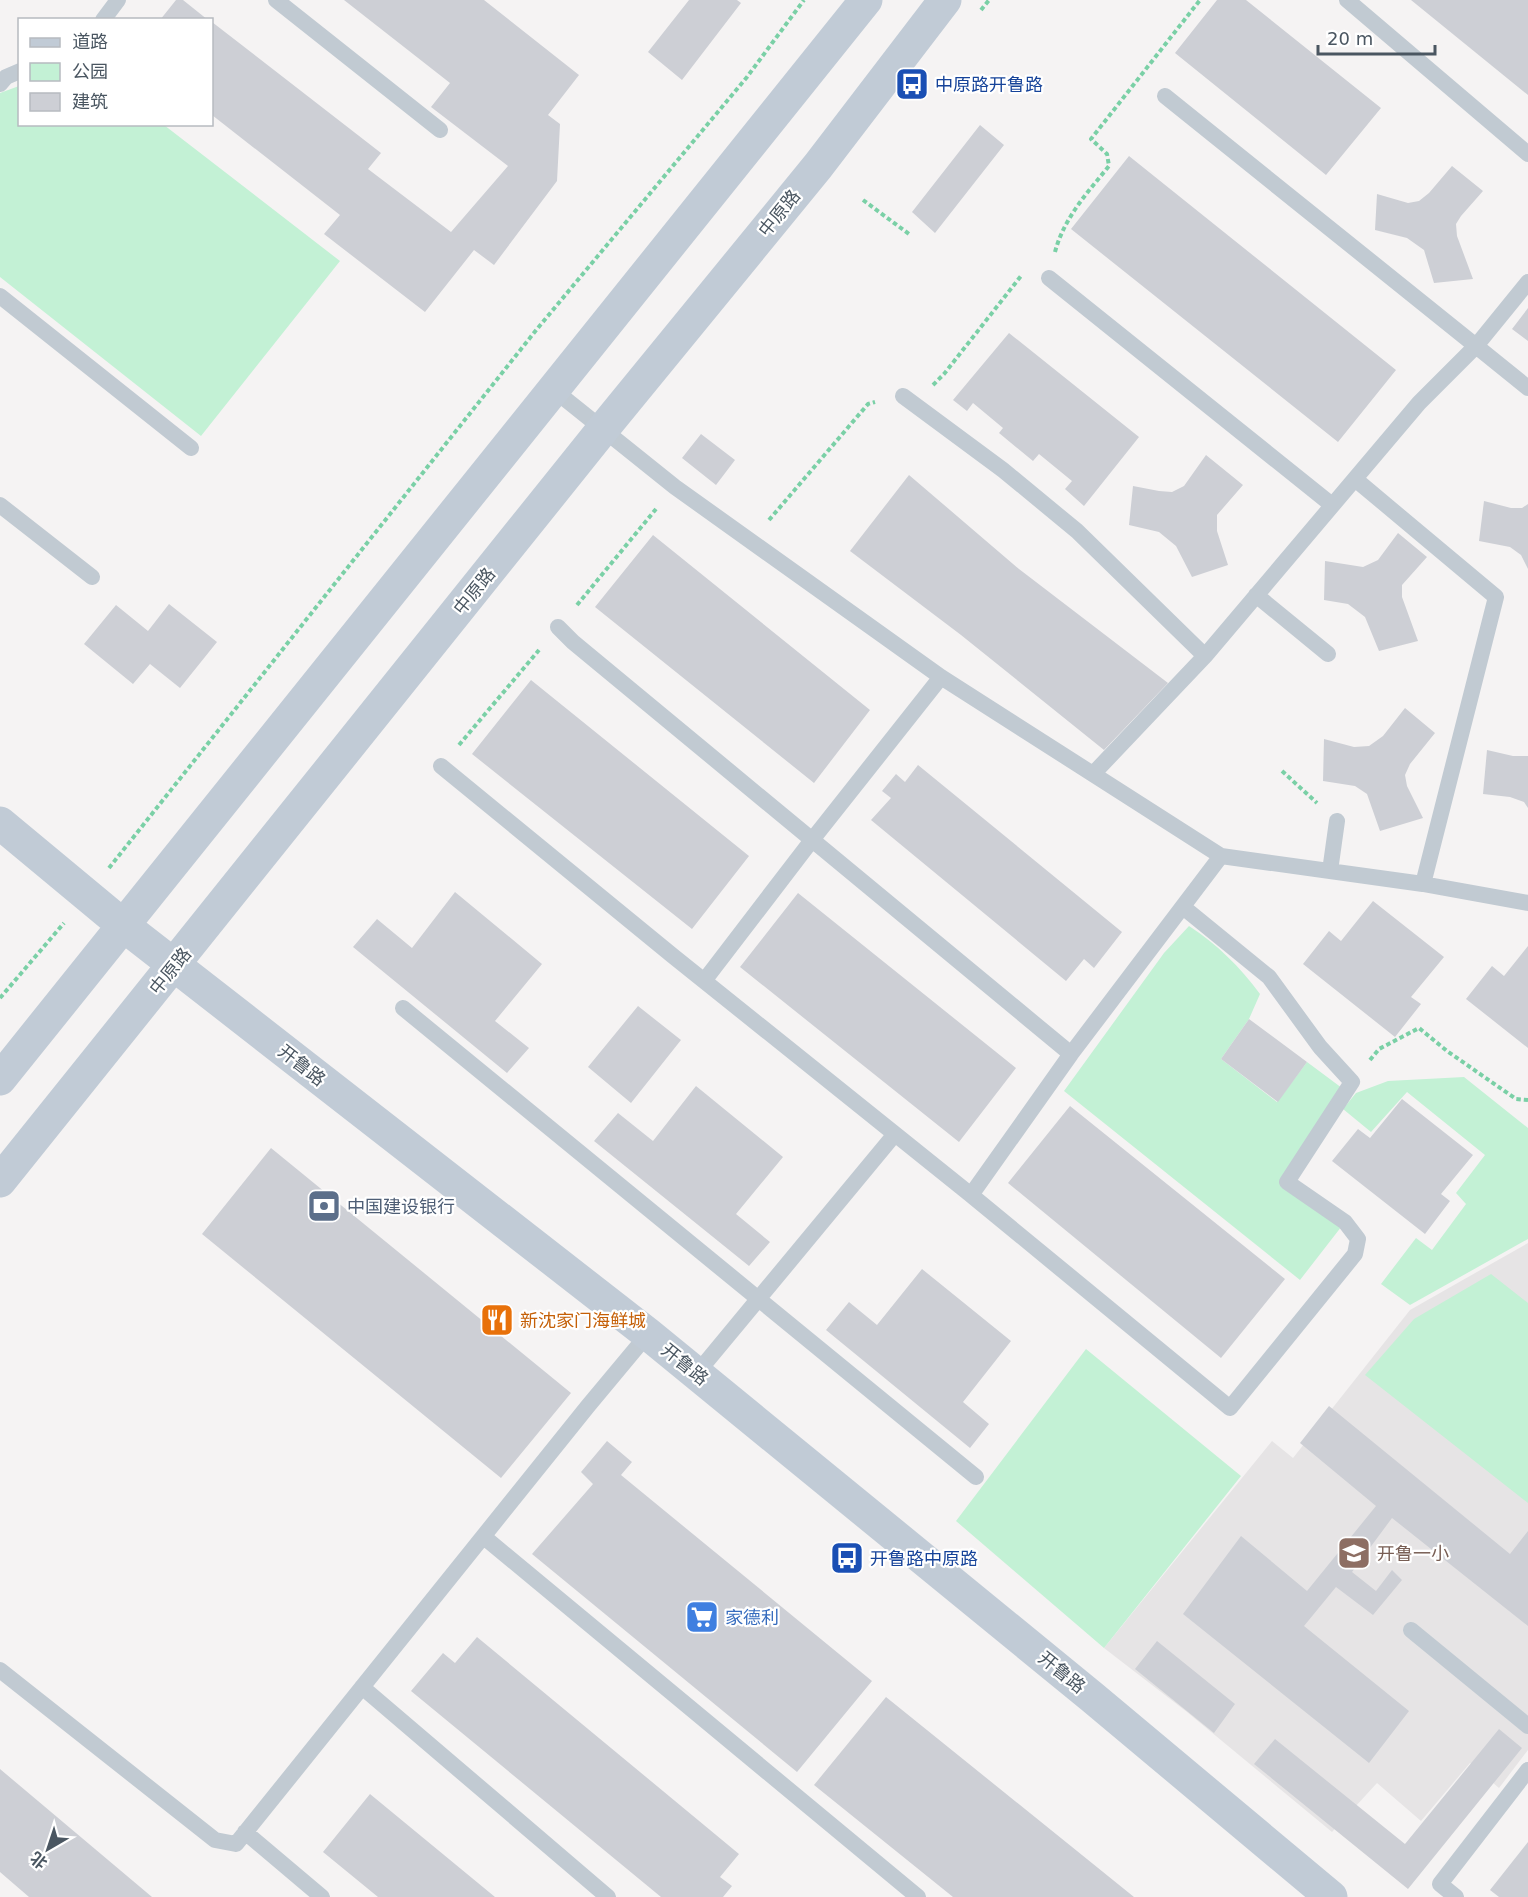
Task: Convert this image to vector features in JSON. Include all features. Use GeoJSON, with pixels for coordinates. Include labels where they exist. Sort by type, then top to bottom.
{"type":"FeatureCollection","features":[{"type":"Feature","properties":{"kind":"main road"},"geometry":{"type":"LineString","coordinates":[[0,1079],[866,0]]}},
{"type":"Feature","properties":{"kind":"main road","name":"中原路"},"geometry":{"type":"LineString","coordinates":[[0,1181],[603,429],[818,166],[945,0]]}},
{"type":"Feature","properties":{"kind":"main road","name":"开鲁路"},"geometry":{"type":"LineString","coordinates":[[0,823],[124,926],[697,1373],[1092,1697],[1331,1897]]}},
{"type":"Feature","properties":{"kind":"lane"},"geometry":{"type":"LineString","coordinates":[[104,18],[118,0]]}},
{"type":"Feature","properties":{"kind":"lane"},"geometry":{"type":"LineString","coordinates":[[276,0],[440,130]]}},
{"type":"Feature","properties":{"kind":"lane"},"geometry":{"type":"LineString","coordinates":[[1347,0],[1528,154]]}},
{"type":"Feature","properties":{"kind":"lane"},"geometry":{"type":"LineString","coordinates":[[0,84],[6,77],[18,72]]}},
{"type":"Feature","properties":{"kind":"lane"},"geometry":{"type":"LineString","coordinates":[[1165,96],[1528,388]]}},
{"type":"Feature","properties":{"kind":"lane"},"geometry":{"type":"LineString","coordinates":[[1049,278],[1332,505]]}},
{"type":"Feature","properties":{"kind":"lane"},"geometry":{"type":"LineString","coordinates":[[1094,774],[1205,656],[1419,403],[1476,346],[1528,282]]}},
{"type":"Feature","properties":{"kind":"lane"},"geometry":{"type":"LineString","coordinates":[[0,296],[191,448]]}},
{"type":"Feature","properties":{"kind":"lane"},"geometry":{"type":"LineString","coordinates":[[554,390],[675,487],[941,677],[1221,856],[1424,884],[1528,903]]}},
{"type":"Feature","properties":{"kind":"lane"},"geometry":{"type":"LineString","coordinates":[[903,396],[1003,470],[1077,531],[1205,656]]}},
{"type":"Feature","properties":{"kind":"lane"},"geometry":{"type":"LineString","coordinates":[[1355,479],[1496,597],[1424,884]]}},
{"type":"Feature","properties":{"kind":"lane"},"geometry":{"type":"LineString","coordinates":[[0,506],[92,577]]}},
{"type":"Feature","properties":{"kind":"lane"},"geometry":{"type":"LineString","coordinates":[[1256,595],[1328,654]]}},
{"type":"Feature","properties":{"kind":"lane"},"geometry":{"type":"LineString","coordinates":[[558,627],[573,642],[1071,1054]]}},
{"type":"Feature","properties":{"kind":"lane"},"geometry":{"type":"LineString","coordinates":[[704,981],[941,677]]}},
{"type":"Feature","properties":{"kind":"lane"},"geometry":{"type":"LineString","coordinates":[[441,766],[1230,1408],[1355,1254],[1358,1239],[1345,1222],[1287,1182],[1352,1082],[1320,1047],[1269,977],[1182,907]]}},
{"type":"Feature","properties":{"kind":"lane"},"geometry":{"type":"LineString","coordinates":[[1330,871],[1337,821]]}},
{"type":"Feature","properties":{"kind":"lane"},"geometry":{"type":"LineString","coordinates":[[971,1195],[1071,1054],[1221,856]]}},
{"type":"Feature","properties":{"kind":"lane"},"geometry":{"type":"LineString","coordinates":[[403,1008],[976,1478]]}},
{"type":"Feature","properties":{"kind":"lane"},"geometry":{"type":"LineString","coordinates":[[697,1373],[895,1134]]}},
{"type":"Feature","properties":{"kind":"lane"},"geometry":{"type":"LineString","coordinates":[[0,1670],[215,1840],[236,1844],[648,1334]]}},
{"type":"Feature","properties":{"kind":"lane"},"geometry":{"type":"LineString","coordinates":[[484,1537],[918,1897]]}},
{"type":"Feature","properties":{"kind":"lane"},"geometry":{"type":"LineString","coordinates":[[1410,1630],[1527,1723]]}},
{"type":"Feature","properties":{"kind":"lane"},"geometry":{"type":"LineString","coordinates":[[362,1688],[608,1897]]}},
{"type":"Feature","properties":{"kind":"lane"},"geometry":{"type":"LineString","coordinates":[[1456,1897],[1440,1884],[1528,1770]]}},
{"type":"Feature","properties":{"kind":"lane"},"geometry":{"type":"LineString","coordinates":[[245,1832],[322,1897]]}},
{"type":"Feature","properties":{"kind":"path"},"geometry":{"type":"LineString","coordinates":[[0,998],[88,895],[530,339],[747,76],[804,0]]}},
{"type":"Feature","properties":{"kind":"path"},"geometry":{"type":"LineString","coordinates":[[1049,278],[1059,237],[1072,212],[1109,166],[1107,154],[1091,139],[1200,0]]}},
{"type":"Feature","properties":{"kind":"path"},"geometry":{"type":"LineString","coordinates":[[863,200],[909,234]]}},
{"type":"Feature","properties":{"kind":"path"},"geometry":{"type":"LineString","coordinates":[[1282,771],[1337,821]]}},
{"type":"Feature","properties":{"kind":"path"},"geometry":{"type":"LineString","coordinates":[[1352,1082],[1379,1049],[1419,1028],[1447,1051],[1516,1099],[1528,1100]]}},
{"type":"Feature","properties":{"kind":"shaded area","name":"开鲁一小"},"geometry":{"type":"Polygon","coordinates":[[[1528,1243],[1528,1750],[1499,1788],[1470,1763],[1421,1821],[1377,1783],[1332,1832],[1187,1712],[1104,1648],[1272,1441],[1293,1458],[1410,1310],[1528,1243]]]}},
{"type":"Feature","properties":{"kind":"green space"},"geometry":{"type":"Polygon","coordinates":[[[18,86],[18,126],[165,126],[340,261],[201,436],[0,277],[0,93],[18,86]]]}},
{"type":"Feature","properties":{"kind":"green space"},"geometry":{"type":"Polygon","coordinates":[[[1189,926],[1228,957],[1260,994],[1249,1019],[1221,1059],[1277,1102],[1307,1062],[1346,1091],[1287,1182],[1345,1222],[1300,1280],[1064,1091],[1164,953],[1189,926]]]}},
{"type":"Feature","properties":{"kind":"green space"},"geometry":{"type":"Polygon","coordinates":[[[1464,1077],[1528,1128],[1528,1239],[1410,1305],[1381,1284],[1416,1238],[1432,1250],[1466,1204],[1456,1193],[1485,1155],[1407,1092],[1371,1132],[1343,1109],[1356,1093],[1388,1081],[1464,1077]]]}},
{"type":"Feature","properties":{"kind":"green space"},"geometry":{"type":"Polygon","coordinates":[[[1491,1274],[1528,1303],[1528,1503],[1365,1375],[1414,1319],[1491,1274]]]}},
{"type":"Feature","properties":{"kind":"green space"},"geometry":{"type":"Polygon","coordinates":[[[1086,1349],[1241,1476],[1104,1648],[956,1521],[1086,1349]]]}},
{"type":"Feature","properties":{"kind":"building"},"geometry":{"type":"Polygon","coordinates":[[[176,0],[183,0],[206,18],[162,18],[176,0]]]}},
{"type":"Feature","properties":{"kind":"building"},"geometry":{"type":"Polygon","coordinates":[[[344,0],[484,0],[579,75],[548,115],[560,124],[557,181],[494,265],[474,250],[425,312],[324,234],[340,215],[213,116],[213,23],[381,153],[368,169],[451,232],[508,166],[431,107],[450,83],[344,0]]]}},
{"type":"Feature","properties":{"kind":"building"},"geometry":{"type":"Polygon","coordinates":[[[689,0],[737,0],[741,3],[682,80],[648,52],[689,0]]]}},
{"type":"Feature","properties":{"kind":"building"},"geometry":{"type":"Polygon","coordinates":[[[1217,0],[1246,0],[1381,108],[1326,175],[1175,53],[1217,0]]]}},
{"type":"Feature","properties":{"kind":"building"},"geometry":{"type":"Polygon","coordinates":[[[1411,0],[1528,0],[1528,95],[1411,0]]]}},
{"type":"Feature","properties":{"kind":"building"},"geometry":{"type":"Polygon","coordinates":[[[980,125],[1004,145],[935,233],[912,212],[980,125]]]}},
{"type":"Feature","properties":{"kind":"building"},"geometry":{"type":"Polygon","coordinates":[[[1129,156],[1396,370],[1338,442],[1071,229],[1129,156]]]}},
{"type":"Feature","properties":{"kind":"building"},"geometry":{"type":"Polygon","coordinates":[[[1452,166],[1483,191],[1456,224],[1457,236],[1473,279],[1434,283],[1424,250],[1407,238],[1375,230],[1377,194],[1408,203],[1419,201],[1452,166]]]}},
{"type":"Feature","properties":{"kind":"building"},"geometry":{"type":"Polygon","coordinates":[[[1528,308],[1528,341],[1512,329],[1528,308]]]}},
{"type":"Feature","properties":{"kind":"building"},"geometry":{"type":"Polygon","coordinates":[[[1009,333],[1139,437],[1084,506],[1065,489],[1072,481],[1039,454],[1033,461],[999,433],[1003,428],[973,403],[967,411],[953,400],[1009,333]]]}},
{"type":"Feature","properties":{"kind":"building"},"geometry":{"type":"Polygon","coordinates":[[[701,434],[735,460],[716,485],[682,458],[701,434]]]}},
{"type":"Feature","properties":{"kind":"building"},"geometry":{"type":"Polygon","coordinates":[[[1206,455],[1243,485],[1217,515],[1217,531],[1228,565],[1192,577],[1176,546],[1159,532],[1129,525],[1133,486],[1172,492],[1184,486],[1206,455]]]}},
{"type":"Feature","properties":{"kind":"building"},"geometry":{"type":"Polygon","coordinates":[[[909,475],[1019,569],[1168,683],[1104,750],[961,635],[850,551],[909,475]]]}},
{"type":"Feature","properties":{"kind":"building"},"geometry":{"type":"Polygon","coordinates":[[[1484,501],[1511,508],[1522,508],[1528,504],[1528,569],[1521,555],[1510,547],[1479,541],[1484,501]]]}},
{"type":"Feature","properties":{"kind":"building"},"geometry":{"type":"Polygon","coordinates":[[[1398,533],[1427,557],[1402,585],[1402,597],[1418,641],[1379,651],[1365,617],[1348,604],[1324,600],[1325,561],[1363,567],[1378,560],[1398,533]]]}},
{"type":"Feature","properties":{"kind":"building"},"geometry":{"type":"Polygon","coordinates":[[[653,535],[870,710],[814,783],[595,607],[653,535]]]}},
{"type":"Feature","properties":{"kind":"building"},"geometry":{"type":"Polygon","coordinates":[[[169,604],[217,642],[180,688],[150,664],[133,684],[84,644],[116,605],[148,631],[169,604]]]}},
{"type":"Feature","properties":{"kind":"building"},"geometry":{"type":"Polygon","coordinates":[[[531,680],[749,856],[692,929],[472,754],[531,680]]]}},
{"type":"Feature","properties":{"kind":"building"},"geometry":{"type":"Polygon","coordinates":[[[1405,708],[1435,733],[1410,764],[1405,775],[1407,786],[1423,818],[1380,831],[1367,794],[1355,786],[1323,781],[1324,739],[1354,747],[1369,746],[1383,736],[1405,708]]]}},
{"type":"Feature","properties":{"kind":"building"},"geometry":{"type":"Polygon","coordinates":[[[1487,750],[1513,756],[1528,756],[1528,808],[1524,802],[1510,797],[1483,794],[1487,750]]]}},
{"type":"Feature","properties":{"kind":"building"},"geometry":{"type":"Polygon","coordinates":[[[918,765],[1122,932],[1094,968],[1084,959],[1066,981],[871,820],[891,798],[882,791],[896,774],[905,782],[918,765]]]}},
{"type":"Feature","properties":{"kind":"building"},"geometry":{"type":"Polygon","coordinates":[[[455,892],[542,964],[495,1021],[529,1048],[507,1073],[353,947],[377,919],[412,948],[455,892]]]}},
{"type":"Feature","properties":{"kind":"building"},"geometry":{"type":"Polygon","coordinates":[[[798,893],[1016,1068],[959,1142],[740,967],[798,893]]]}},
{"type":"Feature","properties":{"kind":"building"},"geometry":{"type":"Polygon","coordinates":[[[1373,901],[1444,957],[1411,997],[1421,1004],[1395,1037],[1303,964],[1329,931],[1341,941],[1373,901]]]}},
{"type":"Feature","properties":{"kind":"building"},"geometry":{"type":"Polygon","coordinates":[[[1528,946],[1528,1048],[1466,999],[1492,966],[1504,976],[1528,946]]]}},
{"type":"Feature","properties":{"kind":"building"},"geometry":{"type":"Polygon","coordinates":[[[638,1006],[681,1040],[631,1103],[588,1067],[638,1006]]]}},
{"type":"Feature","properties":{"kind":"building"},"geometry":{"type":"Polygon","coordinates":[[[1249,1019],[1307,1062],[1278,1102],[1221,1059],[1249,1019]]]}},
{"type":"Feature","properties":{"kind":"building"},"geometry":{"type":"Polygon","coordinates":[[[696,1086],[783,1157],[736,1214],[770,1242],[749,1266],[594,1141],[618,1113],[653,1141],[696,1086]]]}},
{"type":"Feature","properties":{"kind":"building"},"geometry":{"type":"Polygon","coordinates":[[[1402,1099],[1473,1155],[1441,1194],[1450,1201],[1425,1234],[1332,1161],[1358,1129],[1370,1138],[1402,1099]]]}},
{"type":"Feature","properties":{"kind":"building"},"geometry":{"type":"Polygon","coordinates":[[[1070,1106],[1285,1279],[1221,1358],[1008,1183],[1070,1106]]]}},
{"type":"Feature","properties":{"kind":"building"},"geometry":{"type":"Polygon","coordinates":[[[271,1148],[571,1393],[501,1478],[202,1234],[271,1148]]]}},
{"type":"Feature","properties":{"kind":"building"},"geometry":{"type":"Polygon","coordinates":[[[922,1269],[1011,1341],[963,1402],[989,1424],[970,1448],[826,1330],[849,1302],[877,1325],[922,1269]]]}},
{"type":"Feature","properties":{"kind":"building"},"geometry":{"type":"Polygon","coordinates":[[[1329,1406],[1510,1554],[1528,1531],[1528,1626],[1392,1518],[1352,1572],[1376,1591],[1392,1570],[1402,1580],[1373,1615],[1336,1587],[1304,1626],[1409,1711],[1369,1763],[1183,1614],[1241,1536],[1307,1591],[1376,1506],[1300,1443],[1329,1406]]]}},
{"type":"Feature","properties":{"kind":"building","name":"家德利"},"geometry":{"type":"Polygon","coordinates":[[[607,1441],[632,1462],[621,1475],[872,1681],[797,1772],[532,1554],[593,1484],[581,1472],[607,1441]]]}},
{"type":"Feature","properties":{"kind":"building"},"geometry":{"type":"Polygon","coordinates":[[[477,1637],[739,1854],[720,1877],[732,1886],[723,1897],[661,1897],[411,1691],[443,1653],[455,1663],[477,1637]]]}},
{"type":"Feature","properties":{"kind":"building"},"geometry":{"type":"Polygon","coordinates":[[[1157,1641],[1235,1704],[1214,1733],[1135,1669],[1157,1641]]]}},
{"type":"Feature","properties":{"kind":"building"},"geometry":{"type":"Polygon","coordinates":[[[886,1697],[1134,1897],[953,1897],[814,1785],[886,1697]]]}},
{"type":"Feature","properties":{"kind":"building"},"geometry":{"type":"Polygon","coordinates":[[[1499,1729],[1522,1748],[1408,1889],[1254,1764],[1275,1739],[1405,1844],[1499,1729]]]}},
{"type":"Feature","properties":{"kind":"building"},"geometry":{"type":"Polygon","coordinates":[[[0,1769],[152,1897],[29,1897],[0,1872],[0,1769]]]}},
{"type":"Feature","properties":{"kind":"building"},"geometry":{"type":"Polygon","coordinates":[[[370,1794],[495,1897],[378,1897],[323,1852],[370,1794]]]}},
{"type":"Feature","properties":{"kind":"building"},"geometry":{"type":"Polygon","coordinates":[[[1528,1842],[1528,1897],[1499,1897],[1490,1890],[1528,1842]]]}},
{"type":"Feature","properties":{"kind":"place","name":"中原路开鲁路"},"geometry":{"type":"Point","coordinates":[912,84]}},
{"type":"Feature","properties":{"kind":"place","name":"中国建设银行"},"geometry":{"type":"Point","coordinates":[324,1206]}},
{"type":"Feature","properties":{"kind":"place","name":"新沈家门海鲜城"},"geometry":{"type":"Point","coordinates":[497,1320]}},
{"type":"Feature","properties":{"kind":"place","name":"开鲁一小"},"geometry":{"type":"Point","coordinates":[1354,1553]}},
{"type":"Feature","properties":{"kind":"place","name":"开鲁路中原路"},"geometry":{"type":"Point","coordinates":[847,1558]}},
{"type":"Feature","properties":{"kind":"place","name":"家德利"},"geometry":{"type":"Point","coordinates":[702,1617]}}]}
